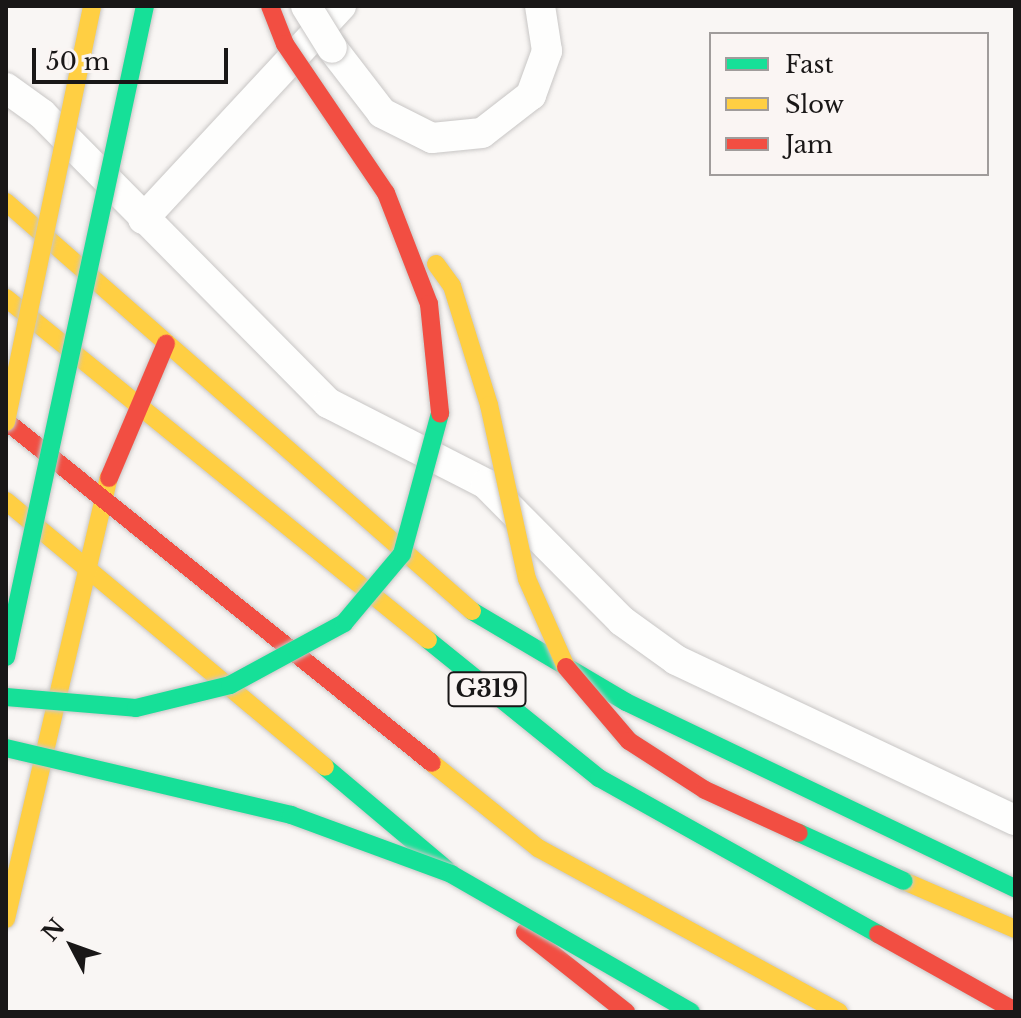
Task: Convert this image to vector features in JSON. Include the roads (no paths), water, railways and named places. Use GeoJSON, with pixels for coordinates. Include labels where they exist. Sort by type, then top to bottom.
{"type":"FeatureCollection","features":[{"type":"Feature","properties":{"kind":"main road"},"geometry":{"type":"LineString","coordinates":[[92,6],[6,421],[538,848],[839,1012]]}},
{"type":"Feature","properties":{"kind":"main road"},"geometry":{"type":"LineString","coordinates":[[6,657],[145,6]]}},
{"type":"Feature","properties":{"kind":"main road"},"geometry":{"type":"LineString","coordinates":[[270,6],[285,44],[452,286],[489,405],[527,579],[551,644],[583,694],[629,741],[705,790],[1015,929]]}},
{"type":"Feature","properties":{"kind":"main road"},"geometry":{"type":"LineString","coordinates":[[6,697],[136,708],[230,685],[344,623],[402,554],[441,409],[429,304],[386,193]]}},
{"type":"Feature","properties":{"kind":"main road"},"geometry":{"type":"LineString","coordinates":[[6,202],[464,606],[626,702],[1015,888]]}},
{"type":"Feature","properties":{"kind":"main road"},"geometry":{"type":"LineString","coordinates":[[6,292],[37,230]]}},
{"type":"Feature","properties":{"kind":"main road","name":"G319"},"geometry":{"type":"LineString","coordinates":[[6,298],[134,408],[599,778],[1015,1011]]}},
{"type":"Feature","properties":{"kind":"main road"},"geometry":{"type":"LineString","coordinates":[[6,919],[101,497],[134,408],[166,344]]}},
{"type":"Feature","properties":{"kind":"main road"},"geometry":{"type":"LineString","coordinates":[[6,501],[84,572],[626,1012]]}},
{"type":"Feature","properties":{"kind":"main road"},"geometry":{"type":"LineString","coordinates":[[6,748],[291,815],[451,874],[691,1012]]}},
{"type":"Feature","properties":{"kind":"street"},"geometry":{"type":"LineString","coordinates":[[306,6],[382,113],[432,138],[482,133],[531,95],[547,51],[540,6]]}},
{"type":"Feature","properties":{"kind":"street"},"geometry":{"type":"LineString","coordinates":[[143,219],[341,6]]}},
{"type":"Feature","properties":{"kind":"street"},"geometry":{"type":"LineString","coordinates":[[6,88],[42,114],[328,403],[486,484],[622,621],[676,660],[1015,820]]}}]}
